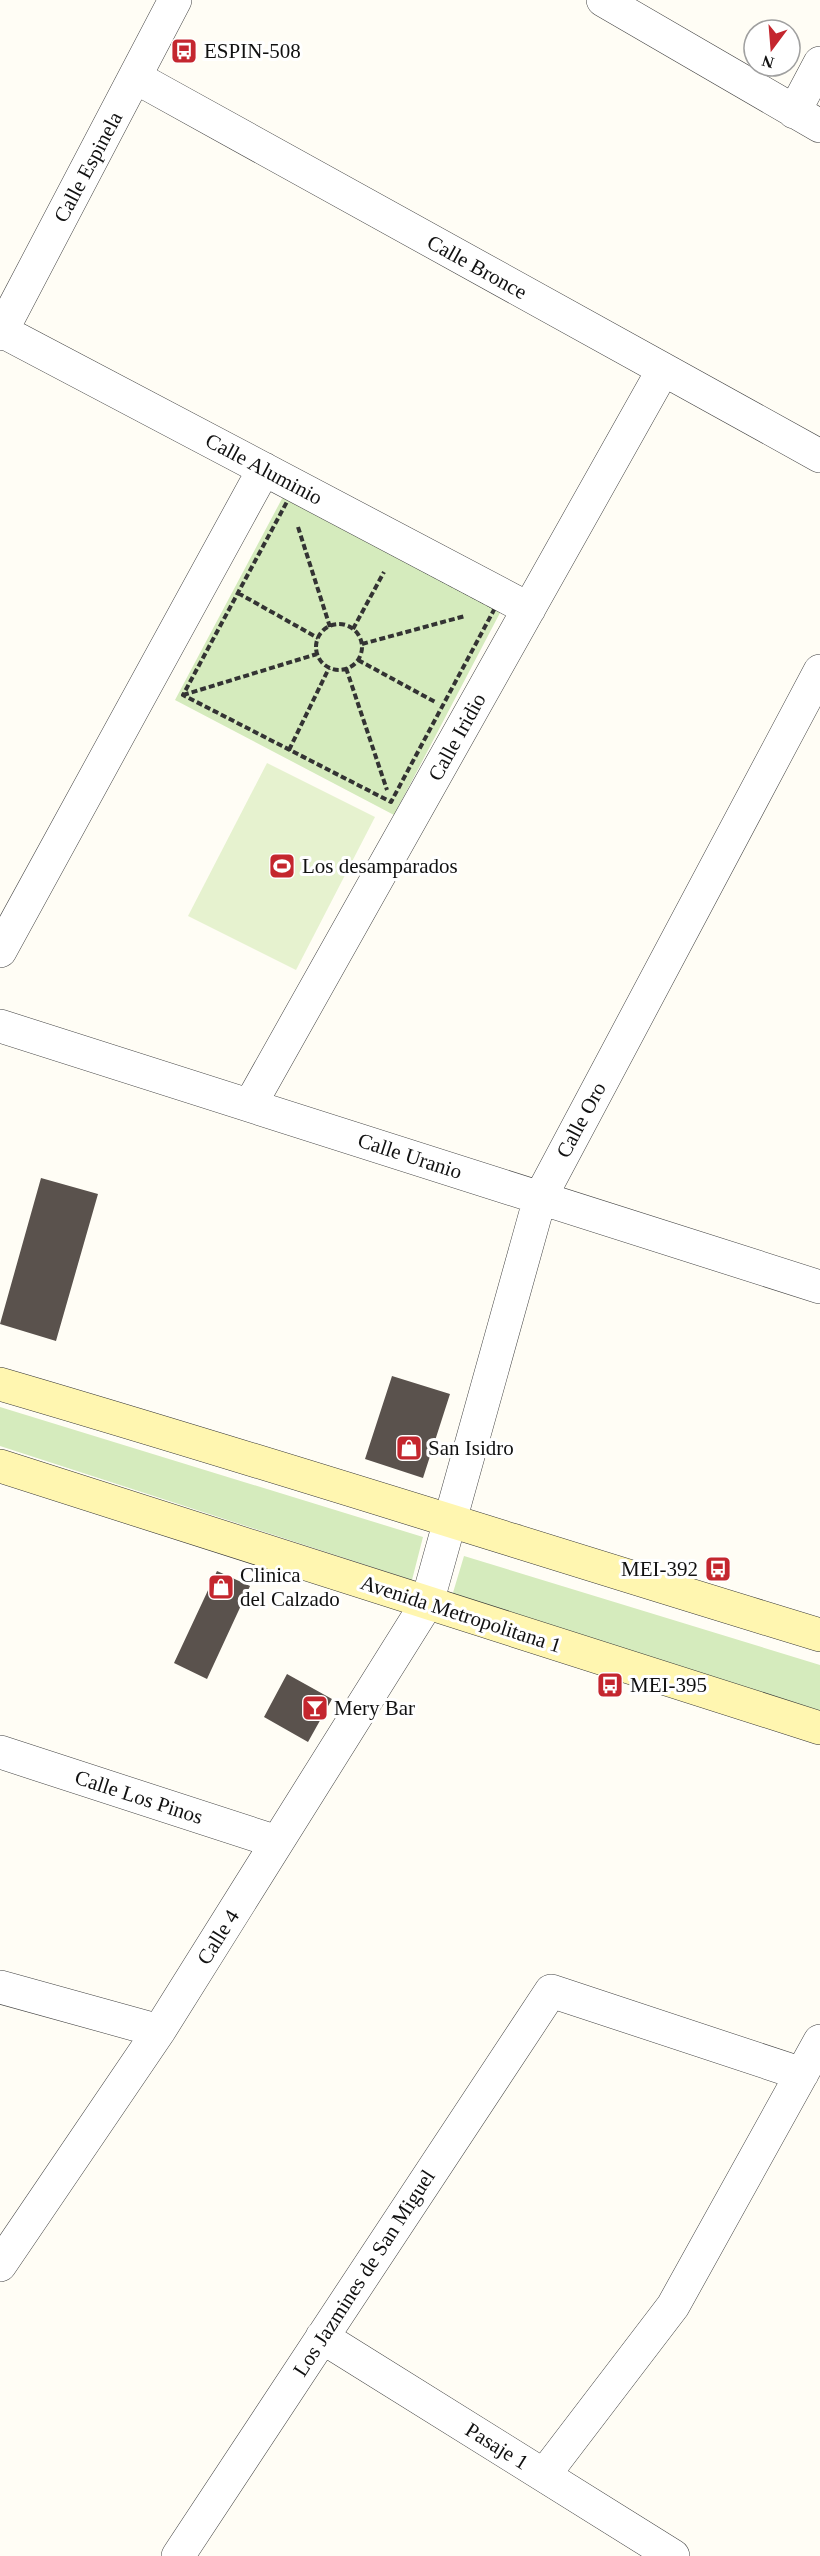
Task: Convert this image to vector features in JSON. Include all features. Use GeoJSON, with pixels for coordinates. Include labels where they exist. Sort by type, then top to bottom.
{"type":"FeatureCollection","features":[{"type":"Feature","properties":{"kind":"main road"},"geometry":{"type":"LineString","coordinates":[[0,1384],[203,1443],[450,1522],[820,1635]]}},
{"type":"Feature","properties":{"kind":"main road","name":"Avenida Metropolitana 1"},"geometry":{"type":"LineString","coordinates":[[0,1466],[820,1728]]}},
{"type":"Feature","properties":{"kind":"street","name":"Calle Espinela"},"geometry":{"type":"LineString","coordinates":[[1,332],[175,0]]}},
{"type":"Feature","properties":{"kind":"street"},"geometry":{"type":"LineString","coordinates":[[603,0],[807,119],[820,63]]}},
{"type":"Feature","properties":{"kind":"street","name":"Calle Bronce"},"geometry":{"type":"LineString","coordinates":[[135,77],[820,456]]}},
{"type":"Feature","properties":{"kind":"street","name":"Calle Aluminio"},"geometry":{"type":"LineString","coordinates":[[1,332],[529,609]]}},
{"type":"Feature","properties":{"kind":"street","name":"Calle Iridio"},"geometry":{"type":"LineString","coordinates":[[250,1105],[663,370]]}},
{"type":"Feature","properties":{"kind":"street"},"geometry":{"type":"LineString","coordinates":[[0,951],[264,469]]}},
{"type":"Feature","properties":{"kind":"street","name":"Calle Oro"},"geometry":{"type":"LineString","coordinates":[[427,1603],[540,1198],[820,671]]}},
{"type":"Feature","properties":{"kind":"street","name":"Calle Uranio"},"geometry":{"type":"LineString","coordinates":[[0,1026],[819,1285]]}},
{"type":"Feature","properties":{"kind":"street","name":"Calle 4"},"geometry":{"type":"LineString","coordinates":[[0,2265],[159,2031],[427,1603]]}},
{"type":"Feature","properties":{"kind":"street","name":"Calle Los Pinos"},"geometry":{"type":"LineString","coordinates":[[0,1752],[277,1842]]}},
{"type":"Feature","properties":{"kind":"street"},"geometry":{"type":"LineString","coordinates":[[0,1987],[159,2031]]}},
{"type":"Feature","properties":{"kind":"street","name":"Los Jazmines de San Miguel"},"geometry":{"type":"LineString","coordinates":[[178,2556],[551,1991],[802,2074]]}},
{"type":"Feature","properties":{"kind":"street"},"geometry":{"type":"LineString","coordinates":[[544,2475],[673,2306],[820,2041]]}},
{"type":"Feature","properties":{"kind":"street","name":"Pasaje 1"},"geometry":{"type":"LineString","coordinates":[[322,2337],[673,2556]]}},
{"type":"Feature","properties":{"kind":"path"},"geometry":{"type":"LineString","coordinates":[[289,498],[292,509]]}},
{"type":"Feature","properties":{"kind":"path"},"geometry":{"type":"LineString","coordinates":[[289,498],[495,608]]}},
{"type":"Feature","properties":{"kind":"path"},"geometry":{"type":"LineString","coordinates":[[183,695],[289,498]]}},
{"type":"Feature","properties":{"kind":"path"},"geometry":{"type":"LineString","coordinates":[[296,520],[330,627]]}},
{"type":"Feature","properties":{"kind":"path"},"geometry":{"type":"LineString","coordinates":[[353,629],[393,554]]}},
{"type":"Feature","properties":{"kind":"path"},"geometry":{"type":"LineString","coordinates":[[238,593],[318,638]]}},
{"type":"Feature","properties":{"kind":"path"},"geometry":{"type":"LineString","coordinates":[[484,611],[495,608]]}},
{"type":"Feature","properties":{"kind":"path"},"geometry":{"type":"LineString","coordinates":[[391,802],[495,608]]}},
{"type":"Feature","properties":{"kind":"path"},"geometry":{"type":"LineString","coordinates":[[362,644],[473,614]]}},
{"type":"Feature","properties":{"kind":"path"},"geometry":{"type":"LineString","coordinates":[[346,625],[353,629],[361,639],[363,650],[358,660],[340,670],[329,668],[317,654],[318,638],[330,627],[346,625]]}},
{"type":"Feature","properties":{"kind":"path"},"geometry":{"type":"LineString","coordinates":[[183,695],[317,654]]}},
{"type":"Feature","properties":{"kind":"path"},"geometry":{"type":"LineString","coordinates":[[358,660],[442,706]]}},
{"type":"Feature","properties":{"kind":"path"},"geometry":{"type":"LineString","coordinates":[[289,750],[329,668]]}},
{"type":"Feature","properties":{"kind":"path"},"geometry":{"type":"LineString","coordinates":[[346,668],[391,802]]}},
{"type":"Feature","properties":{"kind":"path"},"geometry":{"type":"LineString","coordinates":[[183,695],[391,802]]}},
{"type":"Feature","properties":{"kind":"green space"},"geometry":{"type":"Polygon","coordinates":[[[285,493],[502,609],[394,815],[175,700],[285,493]]]}},
{"type":"Feature","properties":{"kind":"green space","name":"Los desamparados"},"geometry":{"type":"Polygon","coordinates":[[[267,763],[375,817],[296,970],[188,916],[267,763]]]}},
{"type":"Feature","properties":{"kind":"green space"},"geometry":{"type":"Polygon","coordinates":[[[0,1407],[423,1537],[412,1580],[0,1446],[0,1407]]]}},
{"type":"Feature","properties":{"kind":"green space"},"geometry":{"type":"Polygon","coordinates":[[[464,1556],[820,1665],[820,1713],[452,1596],[464,1556]]]}},
{"type":"Feature","properties":{"kind":"building"},"geometry":{"type":"Polygon","coordinates":[[[41,1178],[98,1194],[56,1341],[0,1324],[41,1178]]]}},
{"type":"Feature","properties":{"kind":"building"},"geometry":{"type":"Polygon","coordinates":[[[392,1376],[450,1394],[423,1478],[365,1459],[392,1376]]]}},
{"type":"Feature","properties":{"kind":"building"},"geometry":{"type":"Polygon","coordinates":[[[217,1571],[250,1586],[207,1679],[174,1663],[217,1571]]]}},
{"type":"Feature","properties":{"kind":"building"},"geometry":{"type":"Polygon","coordinates":[[[287,1674],[332,1699],[308,1742],[264,1717],[287,1674]]]}},
{"type":"Feature","properties":{"kind":"place","name":"ESPIN-508"},"geometry":{"type":"Point","coordinates":[184,51]}},
{"type":"Feature","properties":{"kind":"place","name":"Los desamparados"},"geometry":{"type":"Point","coordinates":[282,866]}},
{"type":"Feature","properties":{"kind":"place","name":"San Isidro"},"geometry":{"type":"Point","coordinates":[409,1448]}},
{"type":"Feature","properties":{"kind":"place","name":"MEI-392"},"geometry":{"type":"Point","coordinates":[718,1569]}},
{"type":"Feature","properties":{"kind":"place","name":"Clinica del Calzado"},"geometry":{"type":"Point","coordinates":[221,1587]}},
{"type":"Feature","properties":{"kind":"place","name":"MEI-395"},"geometry":{"type":"Point","coordinates":[610,1685]}},
{"type":"Feature","properties":{"kind":"place","name":"Mery Bar"},"geometry":{"type":"Point","coordinates":[315,1708]}}]}
